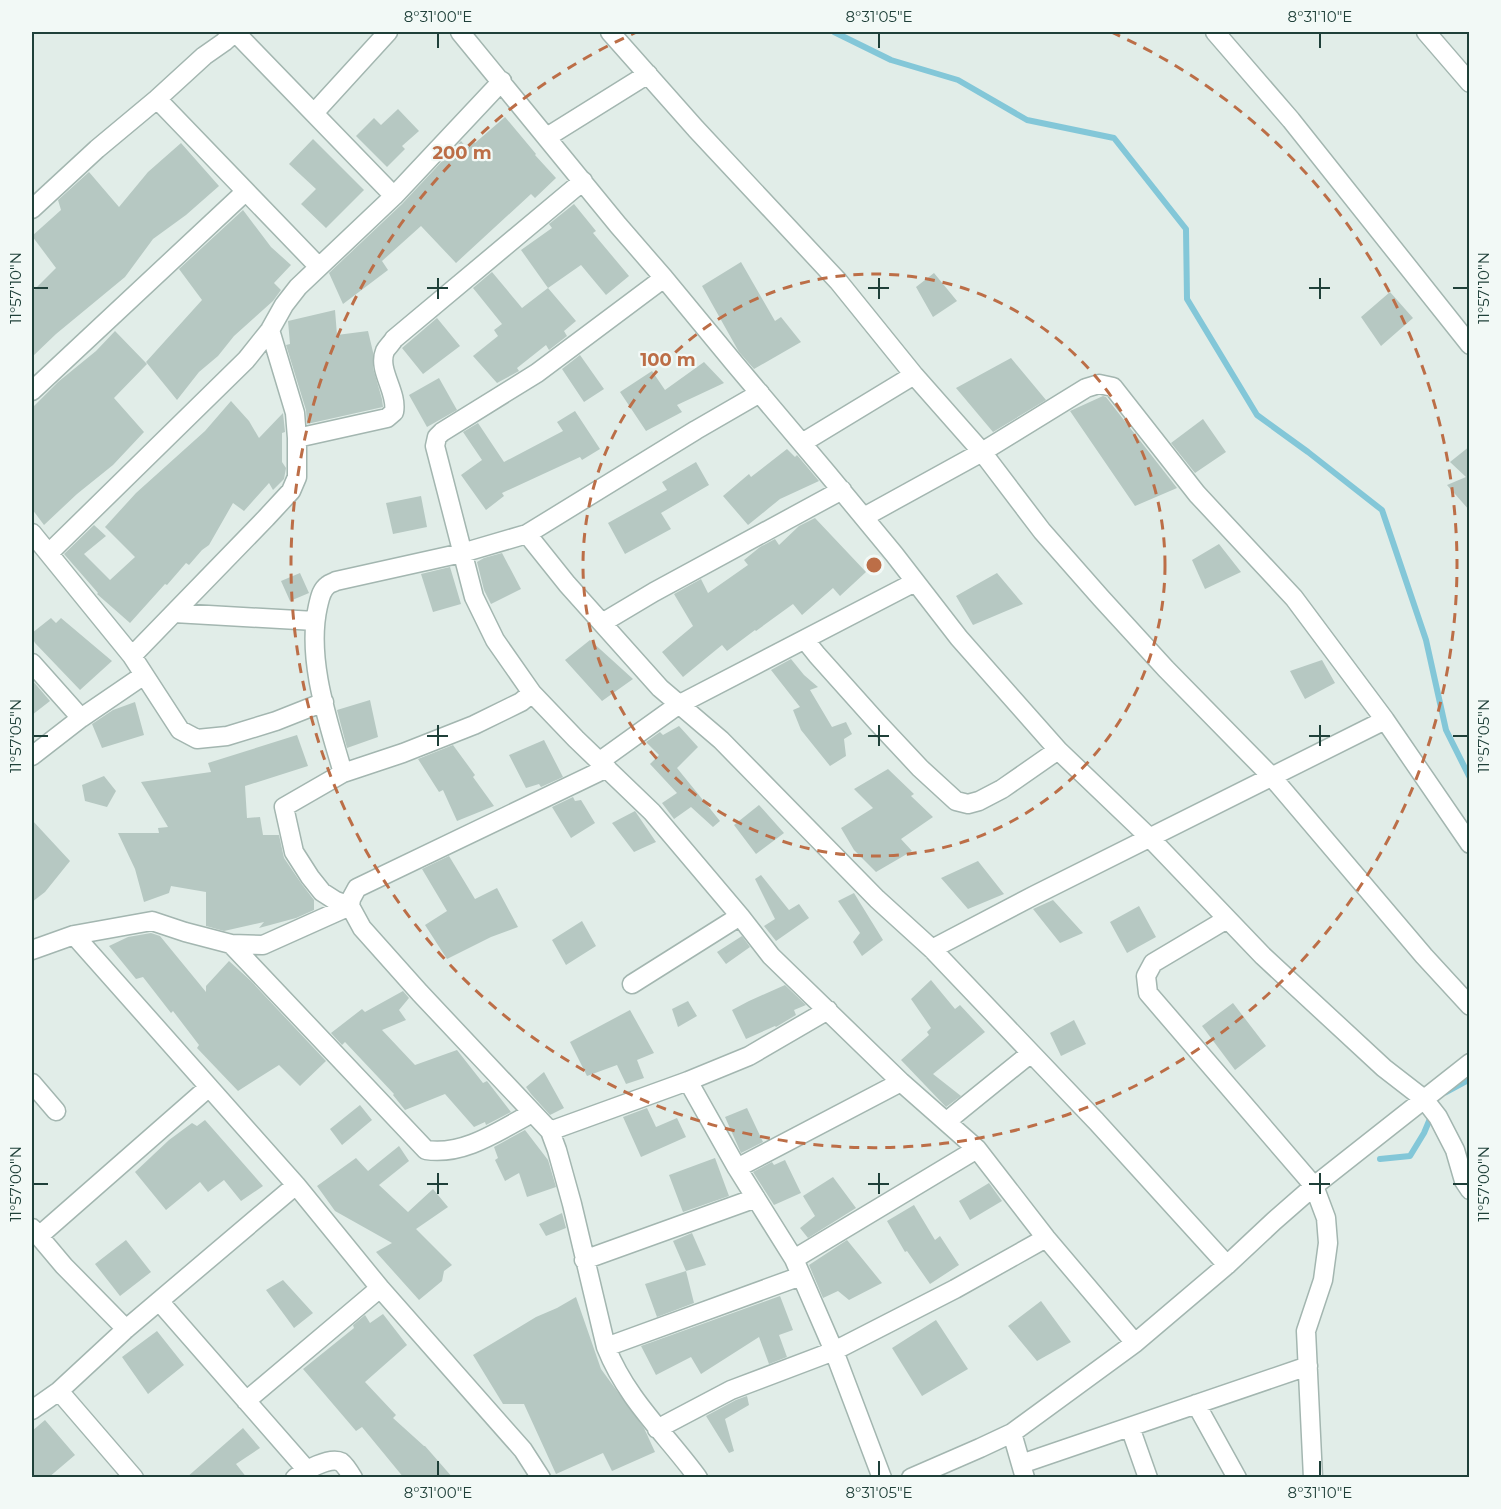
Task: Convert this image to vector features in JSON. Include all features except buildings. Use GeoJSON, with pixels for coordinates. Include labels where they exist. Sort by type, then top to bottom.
{"type":"FeatureCollection","features":[{"type":"Feature","properties":{"kind":"street"},"geometry":{"type":"LineString","coordinates":[[314,113],[388,32]]}},
{"type":"Feature","properties":{"kind":"street"},"geometry":{"type":"LineString","coordinates":[[460,32],[618,225],[842,490],[958,638],[1058,750],[1150,838],[1263,956],[1384,1068],[1424,1099],[1438,1117],[1455,1150],[1464,1181],[1470,1190]]}},
{"type":"Feature","properties":{"kind":"street"},"geometry":{"type":"LineString","coordinates":[[610,32],[838,281],[914,375],[982,453],[1042,531],[1101,598],[1166,669],[1272,777],[1424,956],[1470,1006]]}},
{"type":"Feature","properties":{"kind":"street"},"geometry":{"type":"LineString","coordinates":[[1215,32],[1291,120],[1470,345]]}},
{"type":"Feature","properties":{"kind":"street"},"geometry":{"type":"LineString","coordinates":[[1426,32],[1469,82]]}},
{"type":"Feature","properties":{"kind":"street"},"geometry":{"type":"LineString","coordinates":[[32,209],[227,34],[314,113],[394,196]]}},
{"type":"Feature","properties":{"kind":"street"},"geometry":{"type":"LineString","coordinates":[[547,137],[648,74]]}},
{"type":"Feature","properties":{"kind":"street"},"geometry":{"type":"LineString","coordinates":[[49,553],[246,360],[270,330],[284,304],[298,287],[394,196],[502,81]]}},
{"type":"Feature","properties":{"kind":"street"},"geometry":{"type":"LineString","coordinates":[[157,99],[319,267]]}},
{"type":"Feature","properties":{"kind":"street"},"geometry":{"type":"LineString","coordinates":[[297,438],[387,418],[394,412],[396,404],[383,364],[385,351],[394,339],[583,181]]}},
{"type":"Feature","properties":{"kind":"street"},"geometry":{"type":"LineString","coordinates":[[32,390],[245,192]]}},
{"type":"Feature","properties":{"kind":"street"},"geometry":{"type":"LineString","coordinates":[[664,278],[537,373],[437,437],[435,446],[474,597],[495,640],[532,693],[652,812],[771,956],[902,1082],[977,1149],[1046,1238],[1135,1343]]}},
{"type":"Feature","properties":{"kind":"street"},"geometry":{"type":"LineString","coordinates":[[132,656],[291,491],[297,477],[295,414],[270,330]]}},
{"type":"Feature","properties":{"kind":"street"},"geometry":{"type":"LineString","coordinates":[[802,443],[914,375]]}},
{"type":"Feature","properties":{"kind":"street"},"geometry":{"type":"LineString","coordinates":[[864,517],[982,453],[1086,388],[1099,384],[1113,387],[1197,494],[1294,598],[1384,720],[1470,844]]}},
{"type":"Feature","properties":{"kind":"street"},"geometry":{"type":"LineString","coordinates":[[344,772],[324,702],[314,652],[315,621],[321,593],[327,585],[336,581],[462,553],[527,534],[760,393]]}},
{"type":"Feature","properties":{"kind":"street"},"geometry":{"type":"LineString","coordinates":[[602,623],[654,592],[842,490]]}},
{"type":"Feature","properties":{"kind":"street"},"geometry":{"type":"LineString","coordinates":[[32,533],[132,656],[180,730],[197,739],[227,735],[276,721],[324,702]]}},
{"type":"Feature","properties":{"kind":"street"},"geometry":{"type":"LineString","coordinates":[[527,534],[567,584],[660,688],[721,740],[869,891],[932,949],[1104,1129],[1227,1265]]}},
{"type":"Feature","properties":{"kind":"street"},"geometry":{"type":"LineString","coordinates":[[698,1478],[681,1454],[657,1429],[631,1396],[613,1366],[606,1347],[572,1204],[550,1131],[362,928],[350,906],[351,899],[357,888],[603,764],[678,705],[915,582]]}},
{"type":"Feature","properties":{"kind":"street"},"geometry":{"type":"LineString","coordinates":[[174,613],[315,621]]}},
{"type":"Feature","properties":{"kind":"street"},"geometry":{"type":"LineString","coordinates":[[805,640],[920,768],[956,801],[968,804],[979,801],[1002,789],[1058,750]]}},
{"type":"Feature","properties":{"kind":"street"},"geometry":{"type":"LineString","coordinates":[[32,663],[81,718]]}},
{"type":"Feature","properties":{"kind":"street"},"geometry":{"type":"LineString","coordinates":[[32,756],[81,718],[144,675]]}},
{"type":"Feature","properties":{"kind":"street"},"geometry":{"type":"LineString","coordinates":[[350,906],[336,901],[322,891],[310,877],[294,852],[284,807],[344,772],[402,753],[474,725],[521,702],[532,693]]}},
{"type":"Feature","properties":{"kind":"street"},"geometry":{"type":"LineString","coordinates":[[932,949],[1384,720]]}},
{"type":"Feature","properties":{"kind":"street"},"geometry":{"type":"LineString","coordinates":[[32,950],[74,935],[152,921],[231,944],[263,945],[350,906]]}},
{"type":"Feature","properties":{"kind":"street"},"geometry":{"type":"LineString","coordinates":[[632,984],[740,916]]}},
{"type":"Feature","properties":{"kind":"street"},"geometry":{"type":"LineString","coordinates":[[1227,919],[1152,963],[1146,976],[1148,993],[1314,1186],[1326,1218],[1328,1243],[1323,1280],[1306,1331],[1313,1478]]}},
{"type":"Feature","properties":{"kind":"street"},"geometry":{"type":"LineString","coordinates":[[74,935],[296,1185],[380,1288],[523,1450],[541,1478]]}},
{"type":"Feature","properties":{"kind":"street"},"geometry":{"type":"LineString","coordinates":[[231,944],[426,1150],[438,1152],[466,1148],[532,1113]]}},
{"type":"Feature","properties":{"kind":"street"},"geometry":{"type":"LineString","coordinates":[[550,1131],[688,1081],[749,1056],[828,1010]]}},
{"type":"Feature","properties":{"kind":"street"},"geometry":{"type":"LineString","coordinates":[[947,1121],[1031,1053]]}},
{"type":"Feature","properties":{"kind":"street"},"geometry":{"type":"LineString","coordinates":[[911,1478],[1012,1433],[1135,1343],[1227,1265],[1314,1186],[1470,1063]]}},
{"type":"Feature","properties":{"kind":"street"},"geometry":{"type":"LineString","coordinates":[[688,1081],[737,1168],[794,1259],[834,1351],[882,1478]]}},
{"type":"Feature","properties":{"kind":"street"},"geometry":{"type":"LineString","coordinates":[[737,1168],[902,1082]]}},
{"type":"Feature","properties":{"kind":"street"},"geometry":{"type":"LineString","coordinates":[[32,1083],[56,1111]]}},
{"type":"Feature","properties":{"kind":"street"},"geometry":{"type":"LineString","coordinates":[[126,1329],[64,1266],[35,1232],[209,1087]]}},
{"type":"Feature","properties":{"kind":"street"},"geometry":{"type":"LineString","coordinates":[[794,1259],[977,1149]]}},
{"type":"Feature","properties":{"kind":"street"},"geometry":{"type":"LineString","coordinates":[[32,1410],[59,1390],[126,1329],[296,1185]]}},
{"type":"Feature","properties":{"kind":"street"},"geometry":{"type":"LineString","coordinates":[[584,1260],[756,1198]]}},
{"type":"Feature","properties":{"kind":"street"},"geometry":{"type":"LineString","coordinates":[[657,1429],[731,1390],[834,1351],[955,1289],[1046,1238]]}},
{"type":"Feature","properties":{"kind":"street"},"geometry":{"type":"LineString","coordinates":[[606,1347],[801,1276]]}},
{"type":"Feature","properties":{"kind":"street"},"geometry":{"type":"LineString","coordinates":[[246,1401],[380,1288]]}},
{"type":"Feature","properties":{"kind":"street"},"geometry":{"type":"LineString","coordinates":[[159,1301],[246,1401],[301,1473],[333,1460],[341,1462],[353,1478]]}},
{"type":"Feature","properties":{"kind":"street"},"geometry":{"type":"LineString","coordinates":[[1012,1433],[1023,1473],[1130,1427],[1308,1366]]}},
{"type":"Feature","properties":{"kind":"street"},"geometry":{"type":"LineString","coordinates":[[59,1390],[134,1478]]}},
{"type":"Feature","properties":{"kind":"street"},"geometry":{"type":"LineString","coordinates":[[1196,1404],[1237,1478]]}},
{"type":"Feature","properties":{"kind":"street"},"geometry":{"type":"LineString","coordinates":[[1130,1427],[1148,1478]]}},
{"type":"Feature","properties":{"kind":"waterway"},"geometry":{"type":"LineString","coordinates":[[834,32],[891,60],[958,80],[1027,120],[1114,138],[1186,229],[1187,299],[1257,415],[1382,510],[1426,640],[1446,730],[1470,778]]}},
{"type":"Feature","properties":{"kind":"waterway"},"geometry":{"type":"LineString","coordinates":[[1446,1092],[1470,1079]]}},
{"type":"Feature","properties":{"kind":"waterway"},"geometry":{"type":"LineString","coordinates":[[1380,1159],[1410,1156],[1432,1114]]}}]}
